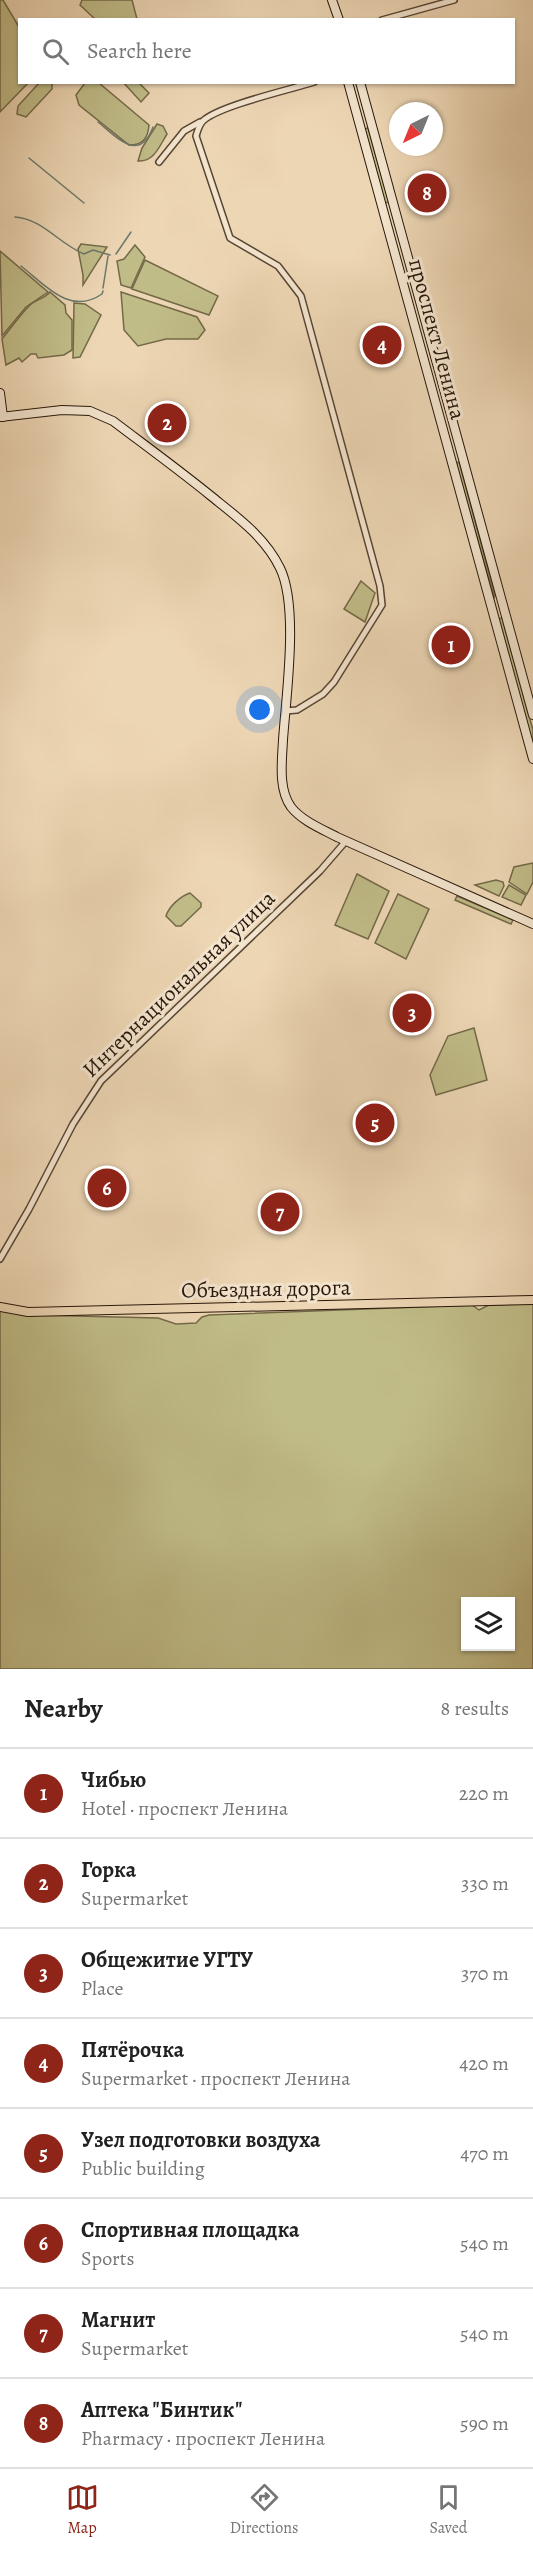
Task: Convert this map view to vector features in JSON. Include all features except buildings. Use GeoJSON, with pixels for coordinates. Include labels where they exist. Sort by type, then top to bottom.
{"type":"FeatureCollection","features":[{"type":"Feature","properties":{"kind":"main road"},"geometry":{"type":"LineString","coordinates":[[332,0],[337,18]]}},
{"type":"Feature","properties":{"kind":"main road","name":"проспект Ленина"},"geometry":{"type":"LineString","coordinates":[[349,84],[533,759]]}},
{"type":"Feature","properties":{"kind":"main road","name":"проспект Ленина"},"geometry":{"type":"LineString","coordinates":[[361,84],[533,715]]}},
{"type":"Feature","properties":{"kind":"main road"},"geometry":{"type":"LineString","coordinates":[[0,393],[1,417],[71,410],[90,411],[113,421],[182,472],[249,527],[270,551],[286,586],[291,642],[282,762],[283,788],[291,807],[310,822],[346,841],[533,924]]}},
{"type":"Feature","properties":{"kind":"main road"},"geometry":{"type":"LineString","coordinates":[[491,606],[502,603]]}},
{"type":"Feature","properties":{"kind":"main road","name":"Объездная дорога"},"geometry":{"type":"LineString","coordinates":[[0,1307],[28,1312],[533,1300]]}},
{"type":"Feature","properties":{"kind":"street"},"geometry":{"type":"LineString","coordinates":[[389,18],[454,0]]}},
{"type":"Feature","properties":{"kind":"street"},"geometry":{"type":"LineString","coordinates":[[159,162],[184,131],[205,119],[229,108],[307,84]]}},
{"type":"Feature","properties":{"kind":"street"},"geometry":{"type":"LineString","coordinates":[[205,119],[199,126],[197,144],[230,238],[278,266],[301,296],[380,586],[382,605],[334,682],[323,694],[297,710],[285,711]]}},
{"type":"Feature","properties":{"kind":"street","name":"Интернациональная улица"},"geometry":{"type":"LineString","coordinates":[[0,1258],[29,1209],[73,1124],[101,1081],[320,871],[346,841]]}},
{"type":"Feature","properties":{"kind":"shaded area"},"geometry":{"type":"Polygon","coordinates":[[[0,0],[3,0],[18,25],[18,84],[27,84],[0,112],[0,0]]]}},
{"type":"Feature","properties":{"kind":"shaded area"},"geometry":{"type":"Polygon","coordinates":[[[82,0],[132,0],[137,18],[94,18],[80,5],[82,0]]]}},
{"type":"Feature","properties":{"kind":"shaded area"},"geometry":{"type":"Polygon","coordinates":[[[38,84],[52,84],[52,89],[26,117],[17,114],[18,106],[38,84]]]}},
{"type":"Feature","properties":{"kind":"shaded area"},"geometry":{"type":"Polygon","coordinates":[[[84,84],[100,84],[149,125],[144,140],[129,145],[79,105],[76,95],[84,84]]]}},
{"type":"Feature","properties":{"kind":"shaded area"},"geometry":{"type":"Polygon","coordinates":[[[125,84],[140,84],[149,93],[141,102],[125,84]]]}},
{"type":"Feature","properties":{"kind":"shaded area"},"geometry":{"type":"Polygon","coordinates":[[[157,124],[163,126],[167,134],[159,149],[152,156],[144,161],[138,161],[142,148],[157,124]]]}},
{"type":"Feature","properties":{"kind":"shaded area"},"geometry":{"type":"Polygon","coordinates":[[[368,128],[389,202],[385,203],[364,129],[368,128]]]}},
{"type":"Feature","properties":{"kind":"shaded area"},"geometry":{"type":"Polygon","coordinates":[[[81,244],[107,247],[83,285],[78,249],[81,244]]]}},
{"type":"Feature","properties":{"kind":"shaded area"},"geometry":{"type":"Polygon","coordinates":[[[135,245],[145,257],[131,288],[121,285],[117,261],[124,259],[135,245]]]}},
{"type":"Feature","properties":{"kind":"shaded area"},"geometry":{"type":"Polygon","coordinates":[[[0,251],[48,292],[26,307],[2,336],[0,251]]]}},
{"type":"Feature","properties":{"kind":"shaded area"},"geometry":{"type":"Polygon","coordinates":[[[145,260],[218,296],[209,315],[132,289],[145,260]]]}},
{"type":"Feature","properties":{"kind":"shaded area"},"geometry":{"type":"Polygon","coordinates":[[[50,292],[65,305],[66,313],[72,320],[72,350],[64,355],[38,358],[36,354],[31,354],[22,362],[19,358],[6,365],[2,339],[30,305],[50,292]]]}},
{"type":"Feature","properties":{"kind":"shaded area"},"geometry":{"type":"Polygon","coordinates":[[[121,292],[197,317],[205,330],[198,339],[166,339],[138,346],[124,330],[121,292]]]}},
{"type":"Feature","properties":{"kind":"shaded area"},"geometry":{"type":"Polygon","coordinates":[[[74,303],[85,304],[101,315],[80,357],[73,358],[74,303]]]}},
{"type":"Feature","properties":{"kind":"shaded area"},"geometry":{"type":"Polygon","coordinates":[[[459,462],[495,596],[494,598],[456,463],[459,462]]]}},
{"type":"Feature","properties":{"kind":"shaded area"},"geometry":{"type":"Polygon","coordinates":[[[361,581],[375,593],[365,622],[344,609],[361,581]]]}},
{"type":"Feature","properties":{"kind":"shaded area"},"geometry":{"type":"Polygon","coordinates":[[[502,618],[533,730],[533,746],[498,619],[502,618]]]}},
{"type":"Feature","properties":{"kind":"shaded area"},"geometry":{"type":"Polygon","coordinates":[[[533,863],[533,882],[527,894],[509,882],[514,867],[533,863]]]}},
{"type":"Feature","properties":{"kind":"shaded area"},"geometry":{"type":"Polygon","coordinates":[[[357,874],[389,891],[368,939],[335,925],[357,874]]]}},
{"type":"Feature","properties":{"kind":"shaded area"},"geometry":{"type":"Polygon","coordinates":[[[496,880],[503,882],[504,886],[499,896],[475,885],[496,880]]]}},
{"type":"Feature","properties":{"kind":"shaded area"},"geometry":{"type":"Polygon","coordinates":[[[509,885],[526,895],[521,905],[502,897],[509,885]]]}},
{"type":"Feature","properties":{"kind":"shaded area"},"geometry":{"type":"Polygon","coordinates":[[[190,893],[201,903],[201,907],[181,926],[176,926],[166,916],[176,902],[190,893]]]}},
{"type":"Feature","properties":{"kind":"shaded area"},"geometry":{"type":"Polygon","coordinates":[[[398,894],[429,909],[406,959],[375,943],[398,894]]]}},
{"type":"Feature","properties":{"kind":"shaded area"},"geometry":{"type":"Polygon","coordinates":[[[457,896],[513,920],[511,924],[455,900],[457,896]]]}},
{"type":"Feature","properties":{"kind":"shaded area"},"geometry":{"type":"Polygon","coordinates":[[[474,1028],[487,1080],[436,1095],[430,1075],[448,1036],[474,1028]]]}},
{"type":"Feature","properties":{"kind":"shaded area"},"geometry":{"type":"Polygon","coordinates":[[[533,1304],[533,1669],[0,1669],[0,1310],[33,1315],[158,1318],[176,1324],[196,1323],[202,1317],[209,1315],[472,1305],[479,1310],[489,1305],[533,1304]]]}},
{"type":"Feature","properties":{"kind":"waterway"},"geometry":{"type":"LineString","coordinates":[[98,122],[120,140],[134,146],[141,144],[153,127]]}},
{"type":"Feature","properties":{"kind":"waterway"},"geometry":{"type":"LineString","coordinates":[[29,158],[84,203]]}},
{"type":"Feature","properties":{"kind":"waterway"},"geometry":{"type":"LineString","coordinates":[[15,217],[34,222],[84,254],[93,250],[110,255]]}},
{"type":"Feature","properties":{"kind":"waterway"},"geometry":{"type":"LineString","coordinates":[[116,254],[131,232]]}},
{"type":"Feature","properties":{"kind":"waterway"},"geometry":{"type":"LineString","coordinates":[[103,288],[108,256]]}},
{"type":"Feature","properties":{"kind":"waterway"},"geometry":{"type":"LineString","coordinates":[[21,266],[49,289],[69,300],[79,302],[90,300],[102,294],[103,291]]}},
{"type":"Feature","properties":{"kind":"place","name":"Аптека \"Бинтик\""},"geometry":{"type":"Point","coordinates":[427,193]}},
{"type":"Feature","properties":{"kind":"place","name":"Пятёрочка"},"geometry":{"type":"Point","coordinates":[382,345]}},
{"type":"Feature","properties":{"kind":"place","name":"Горка"},"geometry":{"type":"Point","coordinates":[167,423]}},
{"type":"Feature","properties":{"kind":"place","name":"Чибью"},"geometry":{"type":"Point","coordinates":[451,645]}},
{"type":"Feature","properties":{"kind":"place","name":"Общежитие УГТУ"},"geometry":{"type":"Point","coordinates":[412,1013]}},
{"type":"Feature","properties":{"kind":"place","name":"Узел подготовки воздуха"},"geometry":{"type":"Point","coordinates":[375,1123]}},
{"type":"Feature","properties":{"kind":"place","name":"Спортивная площадка"},"geometry":{"type":"Point","coordinates":[107,1188]}},
{"type":"Feature","properties":{"kind":"place","name":"Магнит"},"geometry":{"type":"Point","coordinates":[280,1212]}}]}
